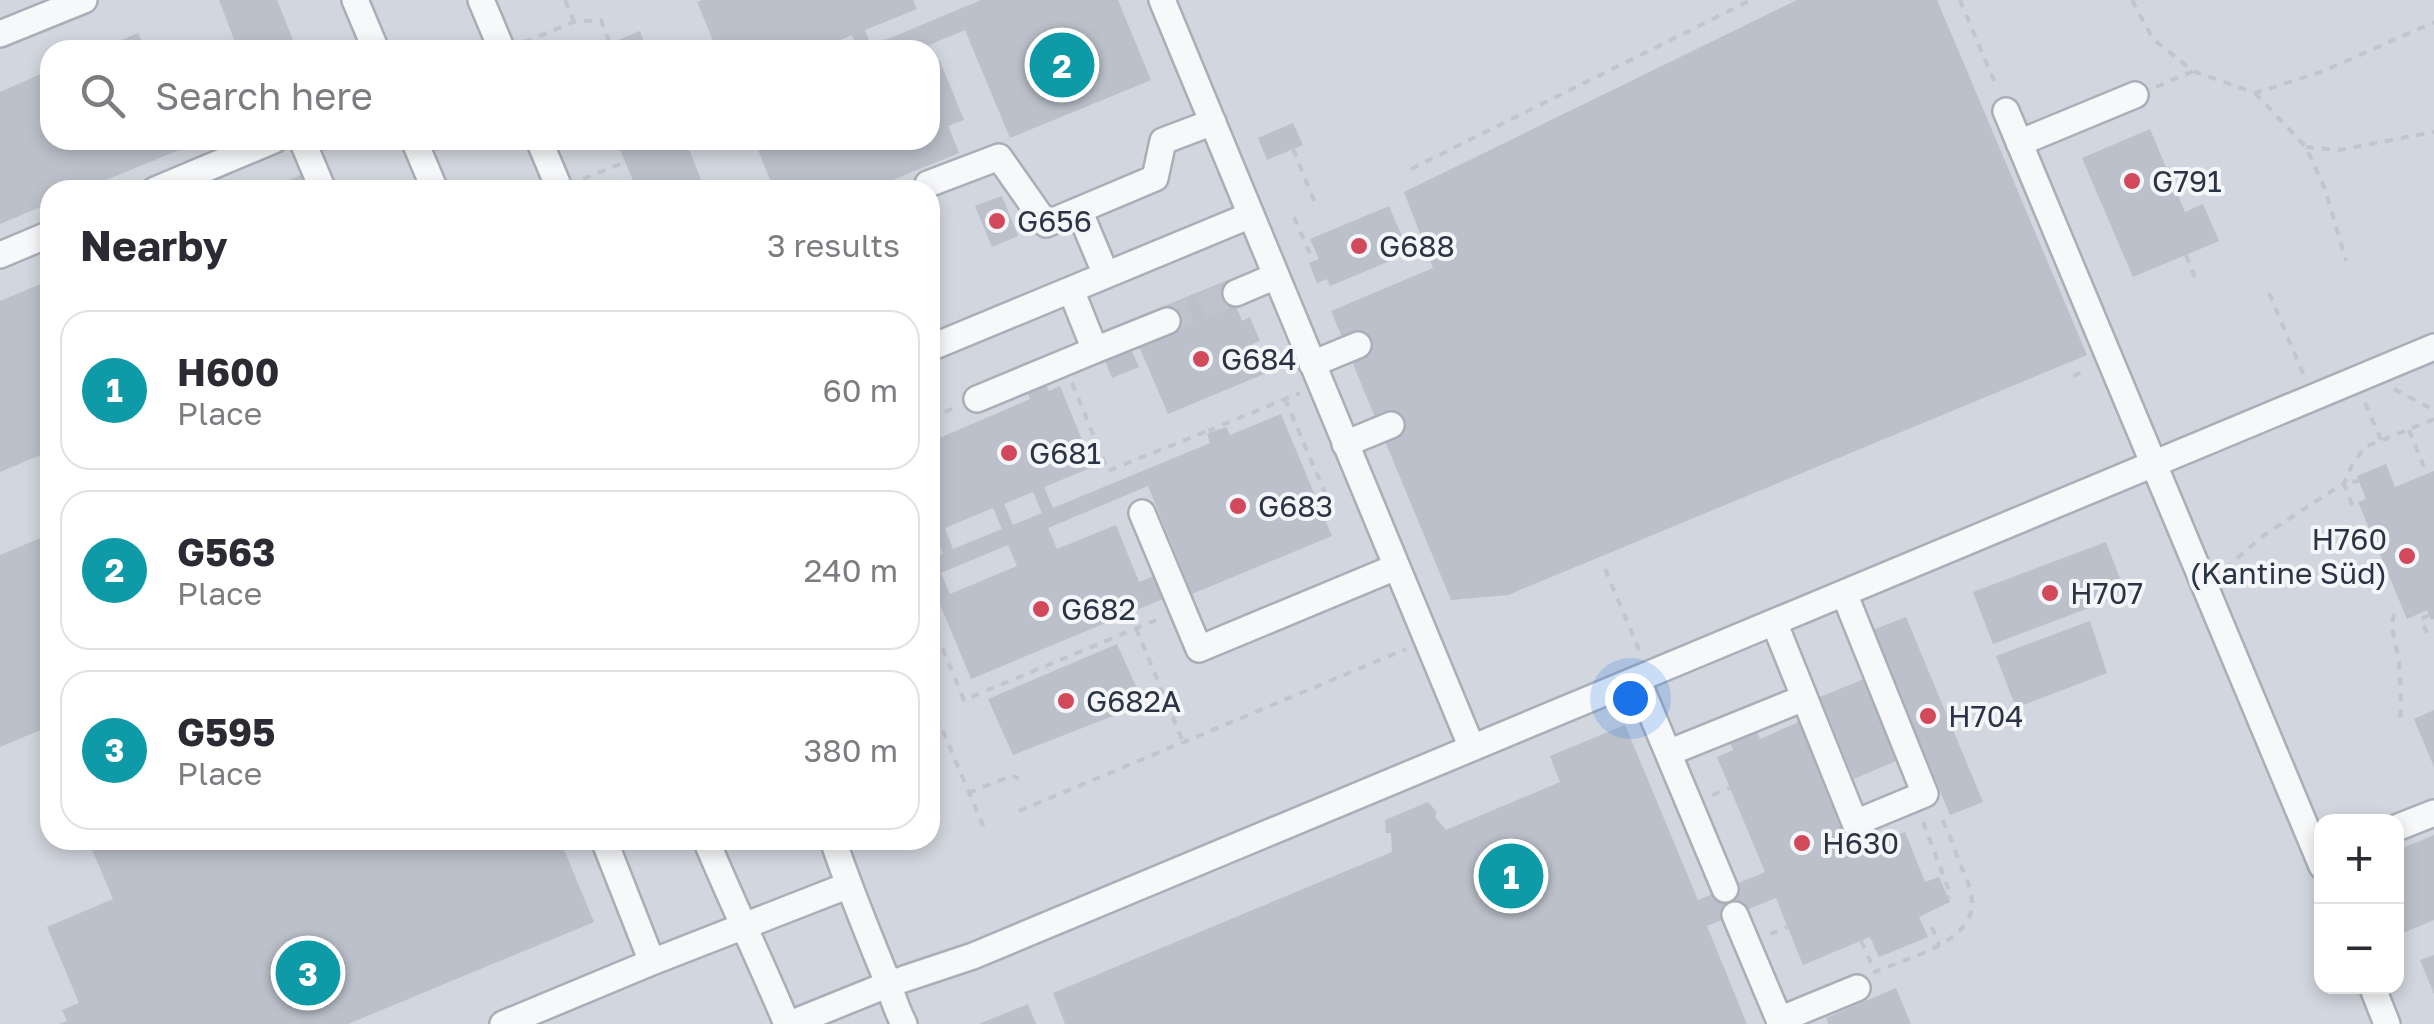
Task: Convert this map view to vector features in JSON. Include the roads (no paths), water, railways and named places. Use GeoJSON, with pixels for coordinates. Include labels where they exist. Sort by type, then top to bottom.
{"type":"FeatureCollection","features":[{"type":"Feature","properties":{"kind":"street"},"geometry":{"type":"LineString","coordinates":[[0,34],[84,0]]}},
{"type":"Feature","properties":{"kind":"street"},"geometry":{"type":"LineString","coordinates":[[355,0],[372,40]]}},
{"type":"Feature","properties":{"kind":"street"},"geometry":{"type":"LineString","coordinates":[[482,0],[508,40]]}},
{"type":"Feature","properties":{"kind":"street"},"geometry":{"type":"LineString","coordinates":[[1162,0],[1472,748]]}},
{"type":"Feature","properties":{"kind":"street"},"geometry":{"type":"LineString","coordinates":[[2020,143],[2134,96]]}},
{"type":"Feature","properties":{"kind":"street"},"geometry":{"type":"LineString","coordinates":[[2006,111],[2314,845]]}},
{"type":"Feature","properties":{"kind":"street"},"geometry":{"type":"LineString","coordinates":[[938,180],[998,157],[1046,224],[1155,178],[1163,141],[1212,122]]}},
{"type":"Feature","properties":{"kind":"street"},"geometry":{"type":"LineString","coordinates":[[179,180],[250,150]]}},
{"type":"Feature","properties":{"kind":"street"},"geometry":{"type":"LineString","coordinates":[[306,150],[319,180]]}},
{"type":"Feature","properties":{"kind":"street"},"geometry":{"type":"LineString","coordinates":[[418,150],[431,180]]}},
{"type":"Feature","properties":{"kind":"street"},"geometry":{"type":"LineString","coordinates":[[544,150],[556,180]]}},
{"type":"Feature","properties":{"kind":"street"},"geometry":{"type":"LineString","coordinates":[[1079,210],[1106,275]]}},
{"type":"Feature","properties":{"kind":"street"},"geometry":{"type":"LineString","coordinates":[[940,344],[1251,215]]}},
{"type":"Feature","properties":{"kind":"street"},"geometry":{"type":"LineString","coordinates":[[0,255],[40,238]]}},
{"type":"Feature","properties":{"kind":"street"},"geometry":{"type":"LineString","coordinates":[[1236,293],[1276,276]]}},
{"type":"Feature","properties":{"kind":"street"},"geometry":{"type":"LineString","coordinates":[[1071,290],[1095,350]]}},
{"type":"Feature","properties":{"kind":"street"},"geometry":{"type":"LineString","coordinates":[[977,399],[1167,321]]}},
{"type":"Feature","properties":{"kind":"street"},"geometry":{"type":"LineString","coordinates":[[1316,374],[1358,345]]}},
{"type":"Feature","properties":{"kind":"street"},"geometry":{"type":"LineString","coordinates":[[710,850],[788,1024],[973,956],[2434,347]]}},
{"type":"Feature","properties":{"kind":"street"},"geometry":{"type":"LineString","coordinates":[[1346,444],[1391,425]]}},
{"type":"Feature","properties":{"kind":"street"},"geometry":{"type":"LineString","coordinates":[[1142,513],[1198,649],[1396,568]]}},
{"type":"Feature","properties":{"kind":"street"},"geometry":{"type":"LineString","coordinates":[[1774,622],[1854,823],[1920,797],[1844,593]]}},
{"type":"Feature","properties":{"kind":"street"},"geometry":{"type":"LineString","coordinates":[[1637,680],[1724,889]]}},
{"type":"Feature","properties":{"kind":"street"},"geometry":{"type":"LineString","coordinates":[[1668,753],[1804,698]]}},
{"type":"Feature","properties":{"kind":"street"},"geometry":{"type":"LineString","coordinates":[[2404,825],[2434,813]]}},
{"type":"Feature","properties":{"kind":"street"},"geometry":{"type":"LineString","coordinates":[[608,850],[652,962]]}},
{"type":"Feature","properties":{"kind":"street"},"geometry":{"type":"LineString","coordinates":[[836,850],[895,1007],[907,1024]]}},
{"type":"Feature","properties":{"kind":"street"},"geometry":{"type":"LineString","coordinates":[[503,1024],[848,885]]}},
{"type":"Feature","properties":{"kind":"street"},"geometry":{"type":"LineString","coordinates":[[1735,914],[1780,1022],[1857,988]]}},
{"type":"Feature","properties":{"kind":"street"},"geometry":{"type":"LineString","coordinates":[[2375,994],[2387,1024]]}},
{"type":"Feature","properties":{"kind":"tunnel"},"geometry":{"type":"LineString","coordinates":[[1167,321],[1236,293]]}},
{"type":"Feature","properties":{"kind":"place","name":"G563"},"geometry":{"type":"Point","coordinates":[1062,65]}},
{"type":"Feature","properties":{"kind":"place","name":"G791"},"geometry":{"type":"Point","coordinates":[2132,181]}},
{"type":"Feature","properties":{"kind":"place","name":"G656"},"geometry":{"type":"Point","coordinates":[997,221]}},
{"type":"Feature","properties":{"kind":"place","name":"G688"},"geometry":{"type":"Point","coordinates":[1359,246]}},
{"type":"Feature","properties":{"kind":"place","name":"G684"},"geometry":{"type":"Point","coordinates":[1201,359]}},
{"type":"Feature","properties":{"kind":"place","name":"G681"},"geometry":{"type":"Point","coordinates":[1009,453]}},
{"type":"Feature","properties":{"kind":"place","name":"G683"},"geometry":{"type":"Point","coordinates":[1238,506]}},
{"type":"Feature","properties":{"kind":"place","name":"H760 (Kantine Süd)"},"geometry":{"type":"Point","coordinates":[2407,556]}},
{"type":"Feature","properties":{"kind":"place","name":"H707"},"geometry":{"type":"Point","coordinates":[2050,593]}},
{"type":"Feature","properties":{"kind":"place","name":"G682"},"geometry":{"type":"Point","coordinates":[1041,609]}},
{"type":"Feature","properties":{"kind":"place","name":"G682A"},"geometry":{"type":"Point","coordinates":[1066,701]}},
{"type":"Feature","properties":{"kind":"place","name":"H704"},"geometry":{"type":"Point","coordinates":[1928,716]}},
{"type":"Feature","properties":{"kind":"place","name":"H630"},"geometry":{"type":"Point","coordinates":[1802,843]}},
{"type":"Feature","properties":{"kind":"place","name":"H600"},"geometry":{"type":"Point","coordinates":[1511,876]}},
{"type":"Feature","properties":{"kind":"place","name":"G595"},"geometry":{"type":"Point","coordinates":[308,973]}}]}
